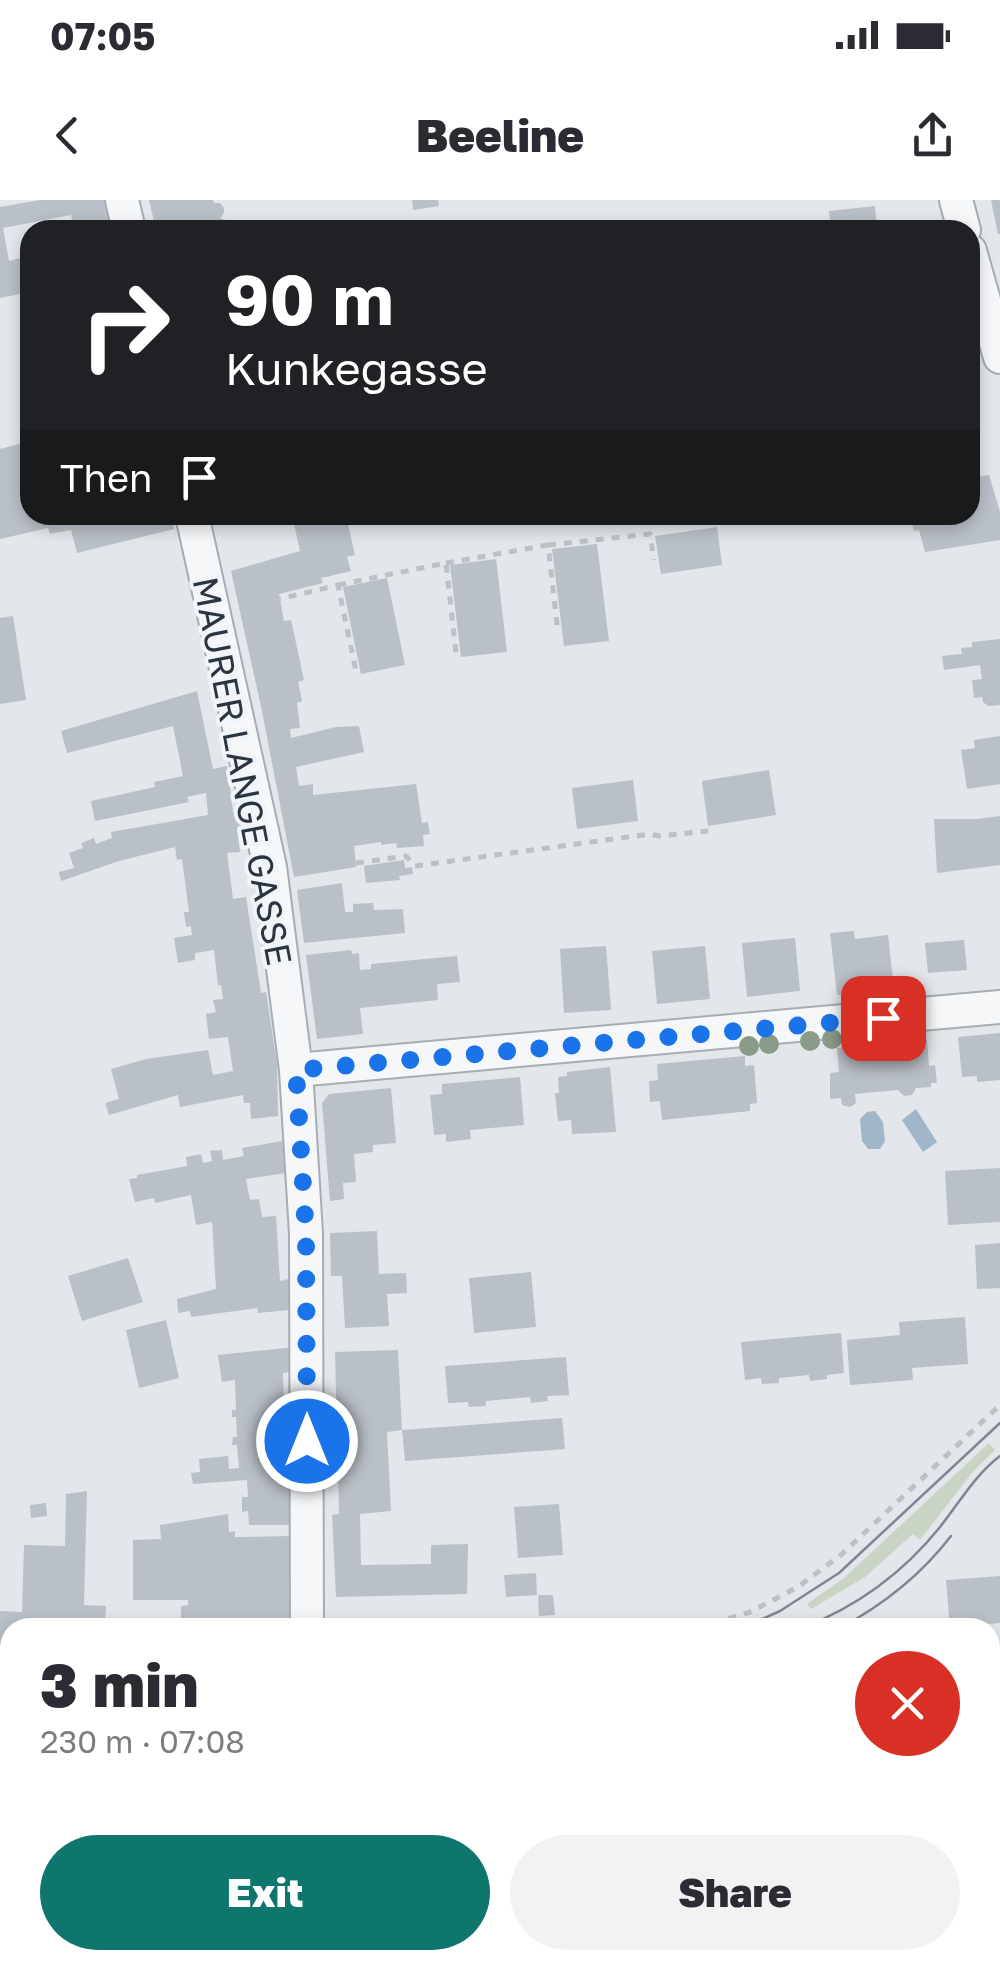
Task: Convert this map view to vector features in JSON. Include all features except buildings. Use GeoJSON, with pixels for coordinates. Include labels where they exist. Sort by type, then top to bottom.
{"type":"FeatureCollection","features":[{"type":"Feature","properties":{"kind":"street"},"geometry":{"type":"LineString","coordinates":[[980,286],[1000,356]]}},
{"type":"Feature","properties":{"kind":"street","name":"MAURER LANGE GASSE"},"geometry":{"type":"LineString","coordinates":[[194,525],[270,867],[296,1070],[306,1234],[308,1618]]}},
{"type":"Feature","properties":{"kind":"street"},"geometry":{"type":"LineString","coordinates":[[296,1070],[1000,1007]]}},
{"type":"Feature","properties":{"kind":"path"},"geometry":{"type":"LineString","coordinates":[[214,615],[338,585],[548,545],[650,534],[654,560]]}},
{"type":"Feature","properties":{"kind":"path"},"geometry":{"type":"LineString","coordinates":[[548,545],[558,633]]}},
{"type":"Feature","properties":{"kind":"path"},"geometry":{"type":"LineString","coordinates":[[446,563],[456,653]]}},
{"type":"Feature","properties":{"kind":"path"},"geometry":{"type":"LineString","coordinates":[[338,585],[358,676]]}},
{"type":"Feature","properties":{"kind":"path"},"geometry":{"type":"LineString","coordinates":[[356,863],[406,856],[414,866],[650,834],[708,830]]}},
{"type":"Feature","properties":{"kind":"path"},"geometry":{"type":"LineString","coordinates":[[730,1618],[798,1587],[842,1554],[1000,1405]]}},
{"type":"Feature","properties":{"kind":"green space"},"geometry":{"type":"Polygon","coordinates":[[[989,1443],[995,1450],[971,1474],[920,1540],[913,1534],[865,1577],[811,1609],[807,1604],[844,1578],[989,1443]]]}},
{"type":"Feature","properties":{"kind":"water"},"geometry":{"type":"Polygon","coordinates":[[[916,1109],[937,1142],[923,1152],[902,1120],[916,1109]]]}},
{"type":"Feature","properties":{"kind":"water"},"geometry":{"type":"Polygon","coordinates":[[[875,1111],[883,1122],[885,1141],[880,1149],[868,1149],[862,1141],[860,1119],[875,1111]]]}},
{"type":"Feature","properties":{"kind":"tram line"},"geometry":{"type":"LineString","coordinates":[[764,1618],[839,1573],[1000,1423]]}},
{"type":"Feature","properties":{"kind":"tram line"},"geometry":{"type":"LineString","coordinates":[[824,1618],[895,1573],[926,1543],[975,1480],[1000,1456]]}},
{"type":"Feature","properties":{"kind":"tram line"},"geometry":{"type":"LineString","coordinates":[[856,1618],[900,1588],[951,1536]]}},
{"type":"Feature","properties":{"kind":"route"},"geometry":{"type":"LineString","coordinates":[[307,1441],[306,1234],[296,1070],[883,1018]]}}]}
